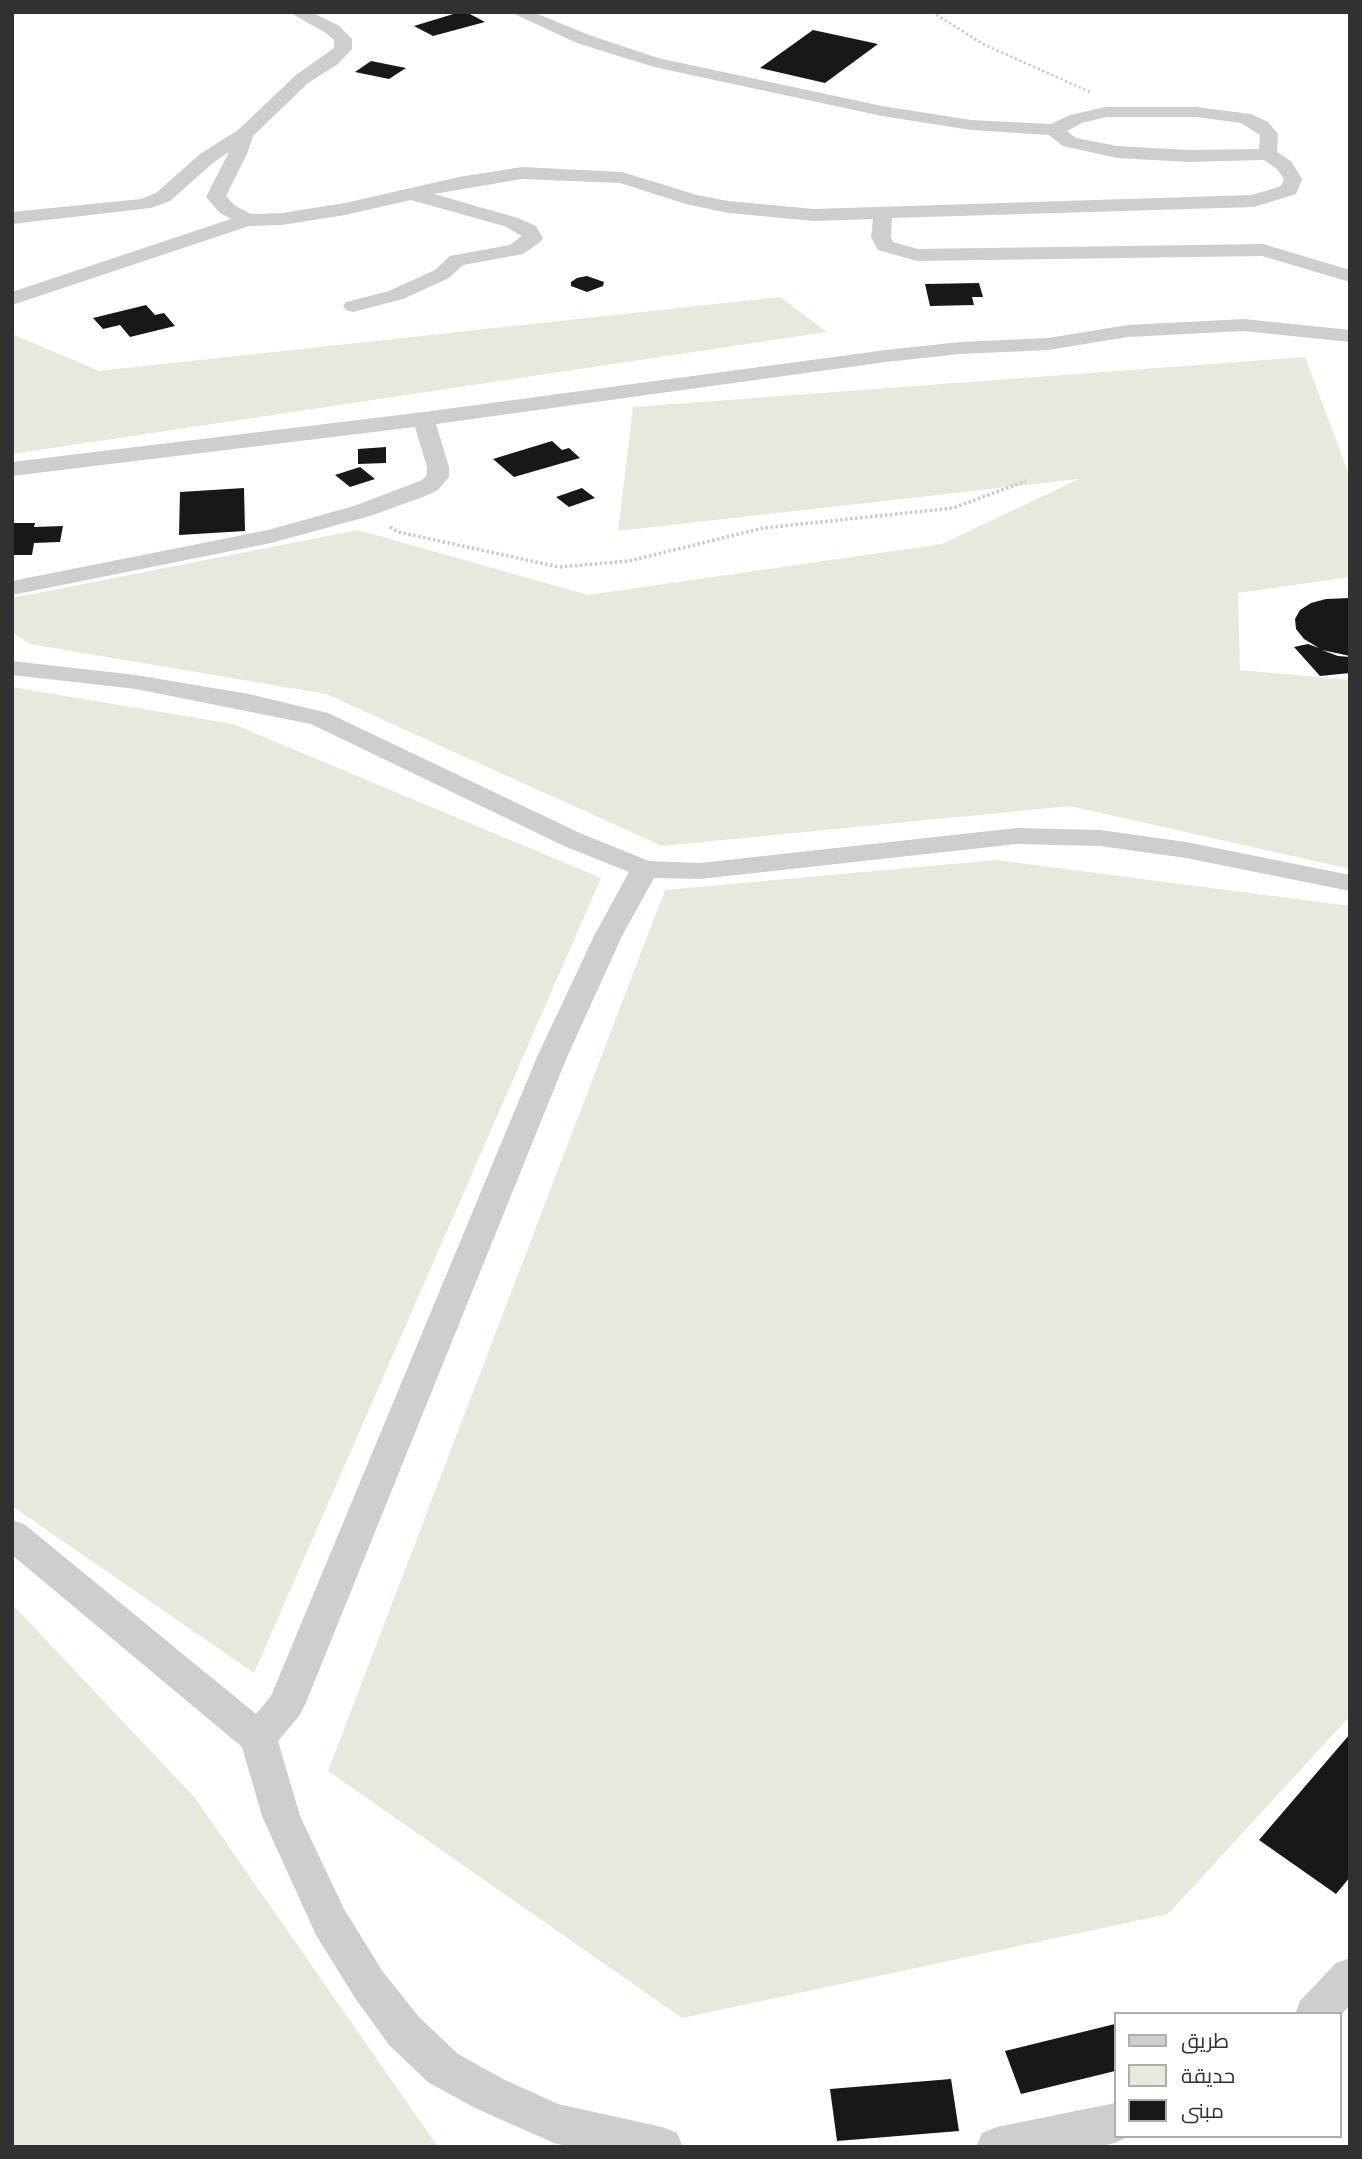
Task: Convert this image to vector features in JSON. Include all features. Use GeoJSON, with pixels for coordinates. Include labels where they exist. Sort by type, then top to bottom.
{"type":"FeatureCollection","features":[{"type":"Feature","properties":{"kind":"street"},"geometry":{"type":"LineString","coordinates":[[297,12],[332,29]]}},
{"type":"Feature","properties":{"kind":"street"},"geometry":{"type":"LineString","coordinates":[[12,218],[144,204],[163,197],[207,158],[244,134],[302,79],[332,60],[343,49],[343,39],[310,12]]}},
{"type":"Feature","properties":{"kind":"street"},"geometry":{"type":"LineString","coordinates":[[525,15],[558,12]]}},
{"type":"Feature","properties":{"kind":"street"},"geometry":{"type":"LineString","coordinates":[[525,15],[654,62],[904,116],[971,125],[1054,130],[1076,119],[1106,112],[1196,112],[1245,118],[1262,126],[1269,134],[1268,154]]}},
{"type":"Feature","properties":{"kind":"street"},"geometry":{"type":"LineString","coordinates":[[12,299],[247,220],[282,219],[522,173],[622,178],[728,208],[814,215],[1254,201],[1289,190],[1293,179],[1284,165],[1268,154],[1189,156],[1117,152],[1070,142],[1054,130]]}},
{"type":"Feature","properties":{"kind":"street"},"geometry":{"type":"LineString","coordinates":[[244,134],[238,154],[216,197],[227,209],[247,220]]}},
{"type":"Feature","properties":{"kind":"street"},"geometry":{"type":"LineString","coordinates":[[353,306],[396,295],[442,274],[457,260],[516,250],[533,238],[529,230],[511,222],[411,194]]}},
{"type":"Feature","properties":{"kind":"street"},"geometry":{"type":"LineString","coordinates":[[883,214],[881,237],[885,246],[916,255],[1263,250],[1350,276]]}},
{"type":"Feature","properties":{"kind":"street"},"geometry":{"type":"LineString","coordinates":[[12,469],[424,419],[872,358],[960,348],[1048,344],[1128,331],[1244,325],[1350,336]]}},
{"type":"Feature","properties":{"kind":"street"},"geometry":{"type":"LineString","coordinates":[[12,588],[205,551],[362,511],[415,492],[438,477],[438,467],[424,419]]}},
{"type":"Feature","properties":{"kind":"street"},"geometry":{"type":"LineString","coordinates":[[12,668],[136,682],[249,702],[319,718],[572,840],[645,870],[700,871],[1017,836],[1100,838],[1186,850],[1350,883]]}},
{"type":"Feature","properties":{"kind":"street"},"geometry":{"type":"LineString","coordinates":[[258,1738],[286,1705],[552,1057],[608,936],[645,870]]}},
{"type":"Feature","properties":{"kind":"street"},"geometry":{"type":"LineString","coordinates":[[12,1534],[258,1738],[281,1816],[330,1922],[369,1985],[404,2031],[443,2068],[490,2094],[554,2123],[613,2142],[662,2147]]}},
{"type":"Feature","properties":{"kind":"street"},"geometry":{"type":"LineString","coordinates":[[1317,2012],[1350,1976]]}},
{"type":"Feature","properties":{"kind":"street"},"geometry":{"type":"LineString","coordinates":[[998,2147],[1114,2123]]}},
{"type":"Feature","properties":{"kind":"path"},"geometry":{"type":"LineString","coordinates":[[932,12],[1010,57],[1136,111]]}},
{"type":"Feature","properties":{"kind":"path"},"geometry":{"type":"LineString","coordinates":[[362,511],[398,532],[559,567],[629,561],[763,528],[953,508],[1026,481]]}},
{"type":"Feature","properties":{"kind":"green space"},"geometry":{"type":"Polygon","coordinates":[[[780,297],[827,332],[12,454],[12,334],[99,371],[780,297]]]}},
{"type":"Feature","properties":{"kind":"green space"},"geometry":{"type":"Polygon","coordinates":[[[1305,357],[1350,477],[1350,577],[1238,593],[1240,670],[1350,680],[1350,869],[1070,806],[662,846],[326,694],[30,644],[12,632],[12,598],[358,530],[588,595],[942,544],[1079,479],[618,531],[633,407],[1305,357]]]}},
{"type":"Feature","properties":{"kind":"green space"},"geometry":{"type":"Polygon","coordinates":[[[12,687],[233,724],[601,878],[254,1673],[12,1506],[12,687]]]}},
{"type":"Feature","properties":{"kind":"green space"},"geometry":{"type":"Polygon","coordinates":[[[996,860],[1350,906],[1350,1716],[1168,1914],[682,2018],[328,1771],[665,890],[996,860]]]}},
{"type":"Feature","properties":{"kind":"green space"},"geometry":{"type":"Polygon","coordinates":[[[12,1604],[195,1798],[438,2147],[12,2147],[12,1604]]]}},
{"type":"Feature","properties":{"kind":"building"},"geometry":{"type":"Polygon","coordinates":[[[466,12],[485,22],[433,36],[414,26],[466,12]]]}},
{"type":"Feature","properties":{"kind":"building"},"geometry":{"type":"Polygon","coordinates":[[[813,30],[878,44],[825,83],[760,68],[813,30]]]}},
{"type":"Feature","properties":{"kind":"building"},"geometry":{"type":"Polygon","coordinates":[[[371,61],[406,68],[389,79],[355,72],[371,61]]]}},
{"type":"Feature","properties":{"kind":"building"},"geometry":{"type":"Polygon","coordinates":[[[587,276],[604,282],[603,286],[587,292],[571,286],[571,282],[577,278],[587,276]]]}},
{"type":"Feature","properties":{"kind":"building"},"geometry":{"type":"Polygon","coordinates":[[[979,283],[983,297],[972,297],[974,305],[930,306],[925,284],[979,283]]]}},
{"type":"Feature","properties":{"kind":"building"},"geometry":{"type":"Polygon","coordinates":[[[146,305],[155,315],[164,313],[175,326],[130,337],[120,325],[103,329],[93,318],[146,305]]]}},
{"type":"Feature","properties":{"kind":"building"},"geometry":{"type":"Polygon","coordinates":[[[552,441],[562,450],[569,448],[580,458],[514,477],[493,459],[552,441]]]}},
{"type":"Feature","properties":{"kind":"building"},"geometry":{"type":"Polygon","coordinates":[[[386,447],[386,463],[358,464],[358,449],[386,447]]]}},
{"type":"Feature","properties":{"kind":"building"},"geometry":{"type":"Polygon","coordinates":[[[360,467],[375,479],[350,487],[335,475],[360,467]]]}},
{"type":"Feature","properties":{"kind":"building"},"geometry":{"type":"Polygon","coordinates":[[[244,488],[245,531],[179,535],[180,492],[244,488]]]}},
{"type":"Feature","properties":{"kind":"building"},"geometry":{"type":"Polygon","coordinates":[[[582,488],[595,498],[569,507],[556,497],[582,488]]]}},
{"type":"Feature","properties":{"kind":"building"},"geometry":{"type":"Polygon","coordinates":[[[12,523],[35,523],[34,527],[63,526],[60,542],[34,543],[32,555],[12,555],[12,523]]]}},
{"type":"Feature","properties":{"kind":"building"},"geometry":{"type":"Polygon","coordinates":[[[1350,598],[1350,656],[1322,650],[1350,657],[1350,673],[1320,676],[1294,647],[1308,644],[1319,648],[1304,639],[1296,629],[1295,619],[1300,610],[1311,603],[1350,598]]]}},
{"type":"Feature","properties":{"kind":"building"},"geometry":{"type":"Polygon","coordinates":[[[1350,1734],[1350,1877],[1336,1894],[1259,1840],[1350,1734]]]}},
{"type":"Feature","properties":{"kind":"building"},"geometry":{"type":"Polygon","coordinates":[[[1114,2024],[1114,2071],[1021,2094],[1005,2051],[1114,2024]]]}},
{"type":"Feature","properties":{"kind":"building"},"geometry":{"type":"Polygon","coordinates":[[[951,2079],[959,2131],[837,2141],[830,2089],[951,2079]]]}}]}
